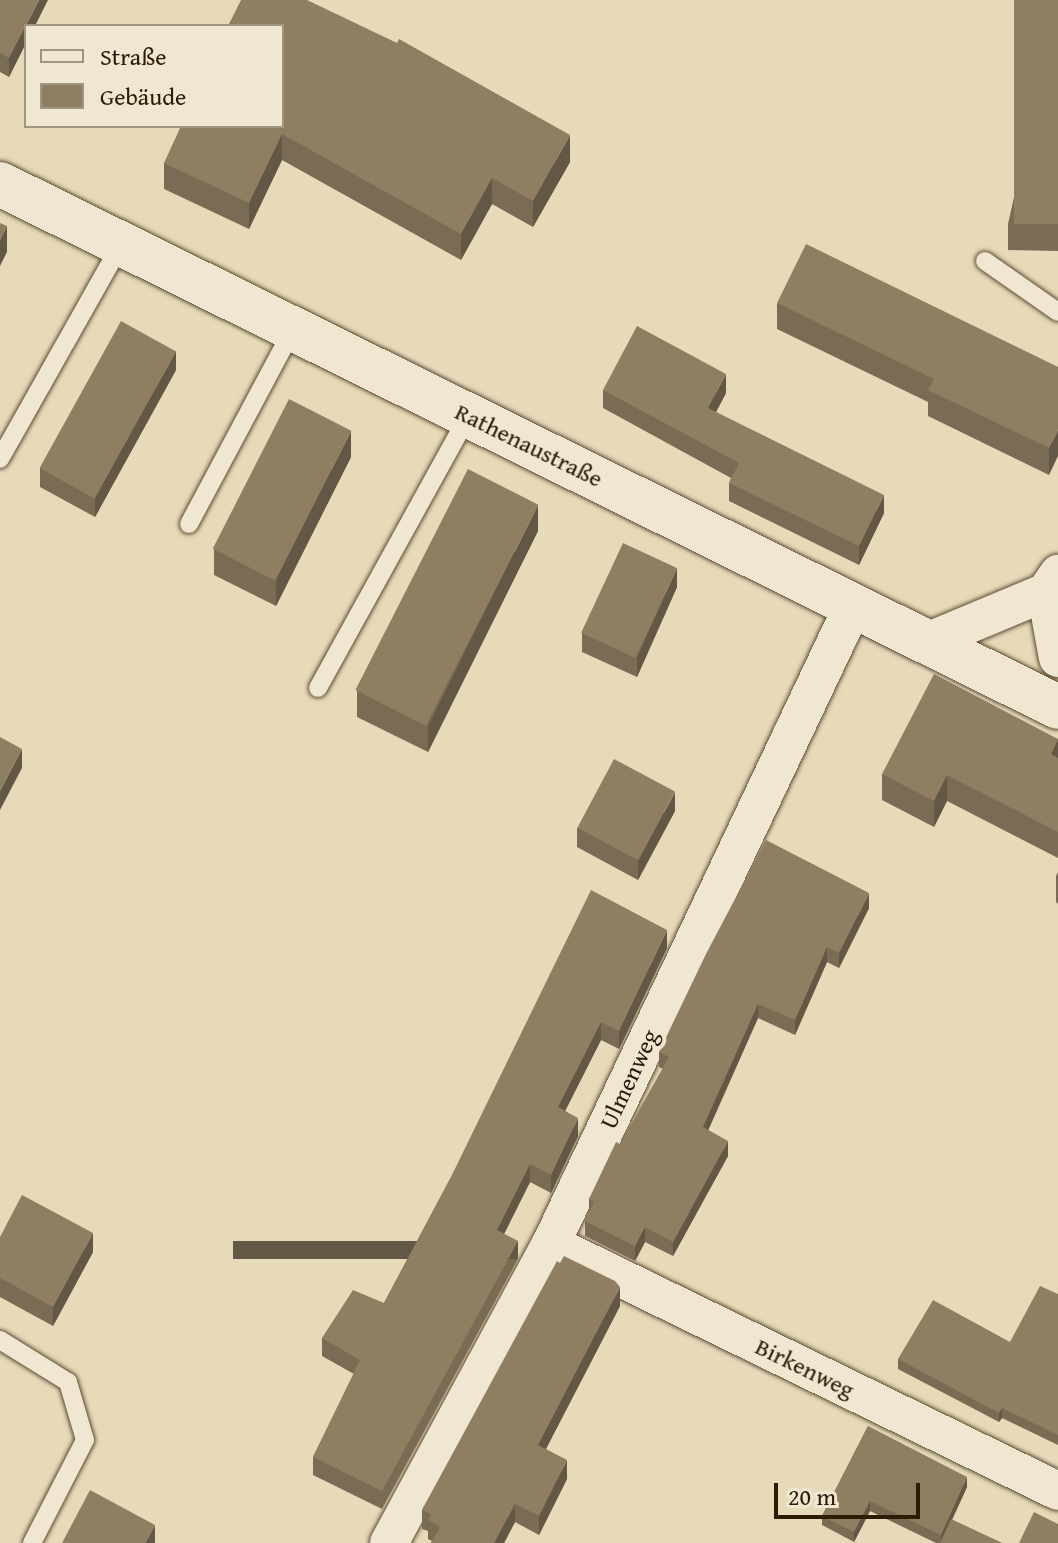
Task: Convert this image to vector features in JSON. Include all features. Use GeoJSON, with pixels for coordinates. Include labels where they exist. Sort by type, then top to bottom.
{"type":"FeatureCollection","features":[{"type":"Feature","properties":{"kind":"main road","name":"Rathenaustraße"},"geometry":{"type":"LineString","coordinates":[[0,184],[1058,707]]}},
{"type":"Feature","properties":{"kind":"street"},"geometry":{"type":"LineString","coordinates":[[929,641],[1052,583],[1058,658]]}},
{"type":"Feature","properties":{"kind":"street","name":"Ulmenweg"},"geometry":{"type":"LineString","coordinates":[[389,1543],[551,1244],[853,606]]}},
{"type":"Feature","properties":{"kind":"street","name":"Birkenweg"},"geometry":{"type":"LineString","coordinates":[[551,1244],[1058,1491]]}},
{"type":"Feature","properties":{"kind":"lane"},"geometry":{"type":"LineString","coordinates":[[0,459],[121,244]]}},
{"type":"Feature","properties":{"kind":"lane"},"geometry":{"type":"LineString","coordinates":[[985,261],[1058,312]]}},
{"type":"Feature","properties":{"kind":"lane"},"geometry":{"type":"LineString","coordinates":[[189,524],[293,329]]}},
{"type":"Feature","properties":{"kind":"lane"},"geometry":{"type":"LineString","coordinates":[[318,688],[469,415]]}},
{"type":"Feature","properties":{"kind":"lane"},"geometry":{"type":"LineString","coordinates":[[0,1340],[68,1382],[85,1440],[32,1543]]}},
{"type":"Feature","properties":{"kind":"building"},"geometry":{"type":"Polygon","coordinates":[[[0,0],[39,0],[9,58],[0,53],[0,0]]]}},
{"type":"Feature","properties":{"kind":"building"},"geometry":{"type":"Polygon","coordinates":[[[241,0],[307,0],[397,43],[399,39],[570,135],[533,201],[492,178],[461,234],[282,134],[249,203],[164,163],[180,128],[284,128],[284,24],[229,24],[241,0]]]}},
{"type":"Feature","properties":{"kind":"building"},"geometry":{"type":"Polygon","coordinates":[[[1014,0],[1058,0],[1058,224],[1014,224],[1014,0]]]}},
{"type":"Feature","properties":{"kind":"building"},"geometry":{"type":"Polygon","coordinates":[[[0,223],[7,226],[0,240],[0,223]]]}},
{"type":"Feature","properties":{"kind":"building"},"geometry":{"type":"Polygon","coordinates":[[[806,244],[1058,367],[1058,430],[1049,448],[928,390],[934,379],[777,303],[806,244]]]}},
{"type":"Feature","properties":{"kind":"building"},"geometry":{"type":"Polygon","coordinates":[[[121,321],[176,352],[95,498],[40,468],[121,321]]]}},
{"type":"Feature","properties":{"kind":"building"},"geometry":{"type":"Polygon","coordinates":[[[637,326],[726,374],[708,408],[884,495],[859,546],[729,483],[739,463],[603,390],[637,326]]]}},
{"type":"Feature","properties":{"kind":"building"},"geometry":{"type":"Polygon","coordinates":[[[289,399],[351,431],[275,580],[213,549],[289,399]]]}},
{"type":"Feature","properties":{"kind":"building"},"geometry":{"type":"Polygon","coordinates":[[[468,469],[538,505],[426,726],[355,690],[468,469]]]}},
{"type":"Feature","properties":{"kind":"building"},"geometry":{"type":"Polygon","coordinates":[[[623,543],[677,568],[636,658],[581,633],[623,543]]]}},
{"type":"Feature","properties":{"kind":"building"},"geometry":{"type":"Polygon","coordinates":[[[934,674],[1058,739],[1051,754],[1058,758],[1058,832],[947,775],[934,801],[882,774],[934,674]]]}},
{"type":"Feature","properties":{"kind":"building"},"geometry":{"type":"Polygon","coordinates":[[[0,737],[22,749],[0,791],[0,737]]]}},
{"type":"Feature","properties":{"kind":"building"},"geometry":{"type":"Polygon","coordinates":[[[614,759],[675,791],[638,860],[577,828],[614,759]]]}},
{"type":"Feature","properties":{"kind":"building"},"geometry":{"type":"Polygon","coordinates":[[[766,840],[869,893],[839,953],[827,947],[795,1020],[758,1004],[703,1127],[728,1141],[673,1242],[645,1227],[635,1246],[585,1221],[594,1202],[589,1199],[616,1142],[620,1144],[669,1057],[659,1052],[766,840]]]}},
{"type":"Feature","properties":{"kind":"building"},"geometry":{"type":"Polygon","coordinates":[[[591,890],[667,930],[619,1031],[601,1022],[558,1107],[578,1118],[551,1175],[530,1164],[497,1230],[518,1241],[382,1491],[313,1457],[360,1360],[322,1338],[353,1290],[384,1303],[450,1179],[591,890]]]}},
{"type":"Feature","properties":{"kind":"building"},"geometry":{"type":"Polygon","coordinates":[[[22,1195],[93,1233],[53,1307],[0,1278],[0,1237],[22,1195]]]}},
{"type":"Feature","properties":{"kind":"building"},"geometry":{"type":"Polygon","coordinates":[[[564,1256],[615,1281],[620,1287],[538,1445],[567,1460],[539,1516],[515,1504],[494,1543],[431,1543],[440,1527],[428,1520],[431,1514],[422,1510],[557,1261],[560,1263],[564,1256]]]}},
{"type":"Feature","properties":{"kind":"building"},"geometry":{"type":"Polygon","coordinates":[[[1040,1286],[1058,1294],[1058,1435],[1002,1408],[999,1413],[898,1359],[933,1300],[1010,1342],[1040,1286]]]}},
{"type":"Feature","properties":{"kind":"building"},"geometry":{"type":"Polygon","coordinates":[[[868,1426],[967,1477],[941,1535],[870,1501],[854,1532],[822,1516],[868,1426]]]}},
{"type":"Feature","properties":{"kind":"building"},"geometry":{"type":"Polygon","coordinates":[[[90,1490],[155,1525],[145,1543],[62,1543],[90,1490]]]}},
{"type":"Feature","properties":{"kind":"building"},"geometry":{"type":"Polygon","coordinates":[[[1034,1512],[1058,1524],[1058,1543],[1019,1543],[1034,1512]]]}},
{"type":"Feature","properties":{"kind":"building"},"geometry":{"type":"Polygon","coordinates":[[[951,1519],[1002,1543],[940,1543],[951,1519]]]}}]}
